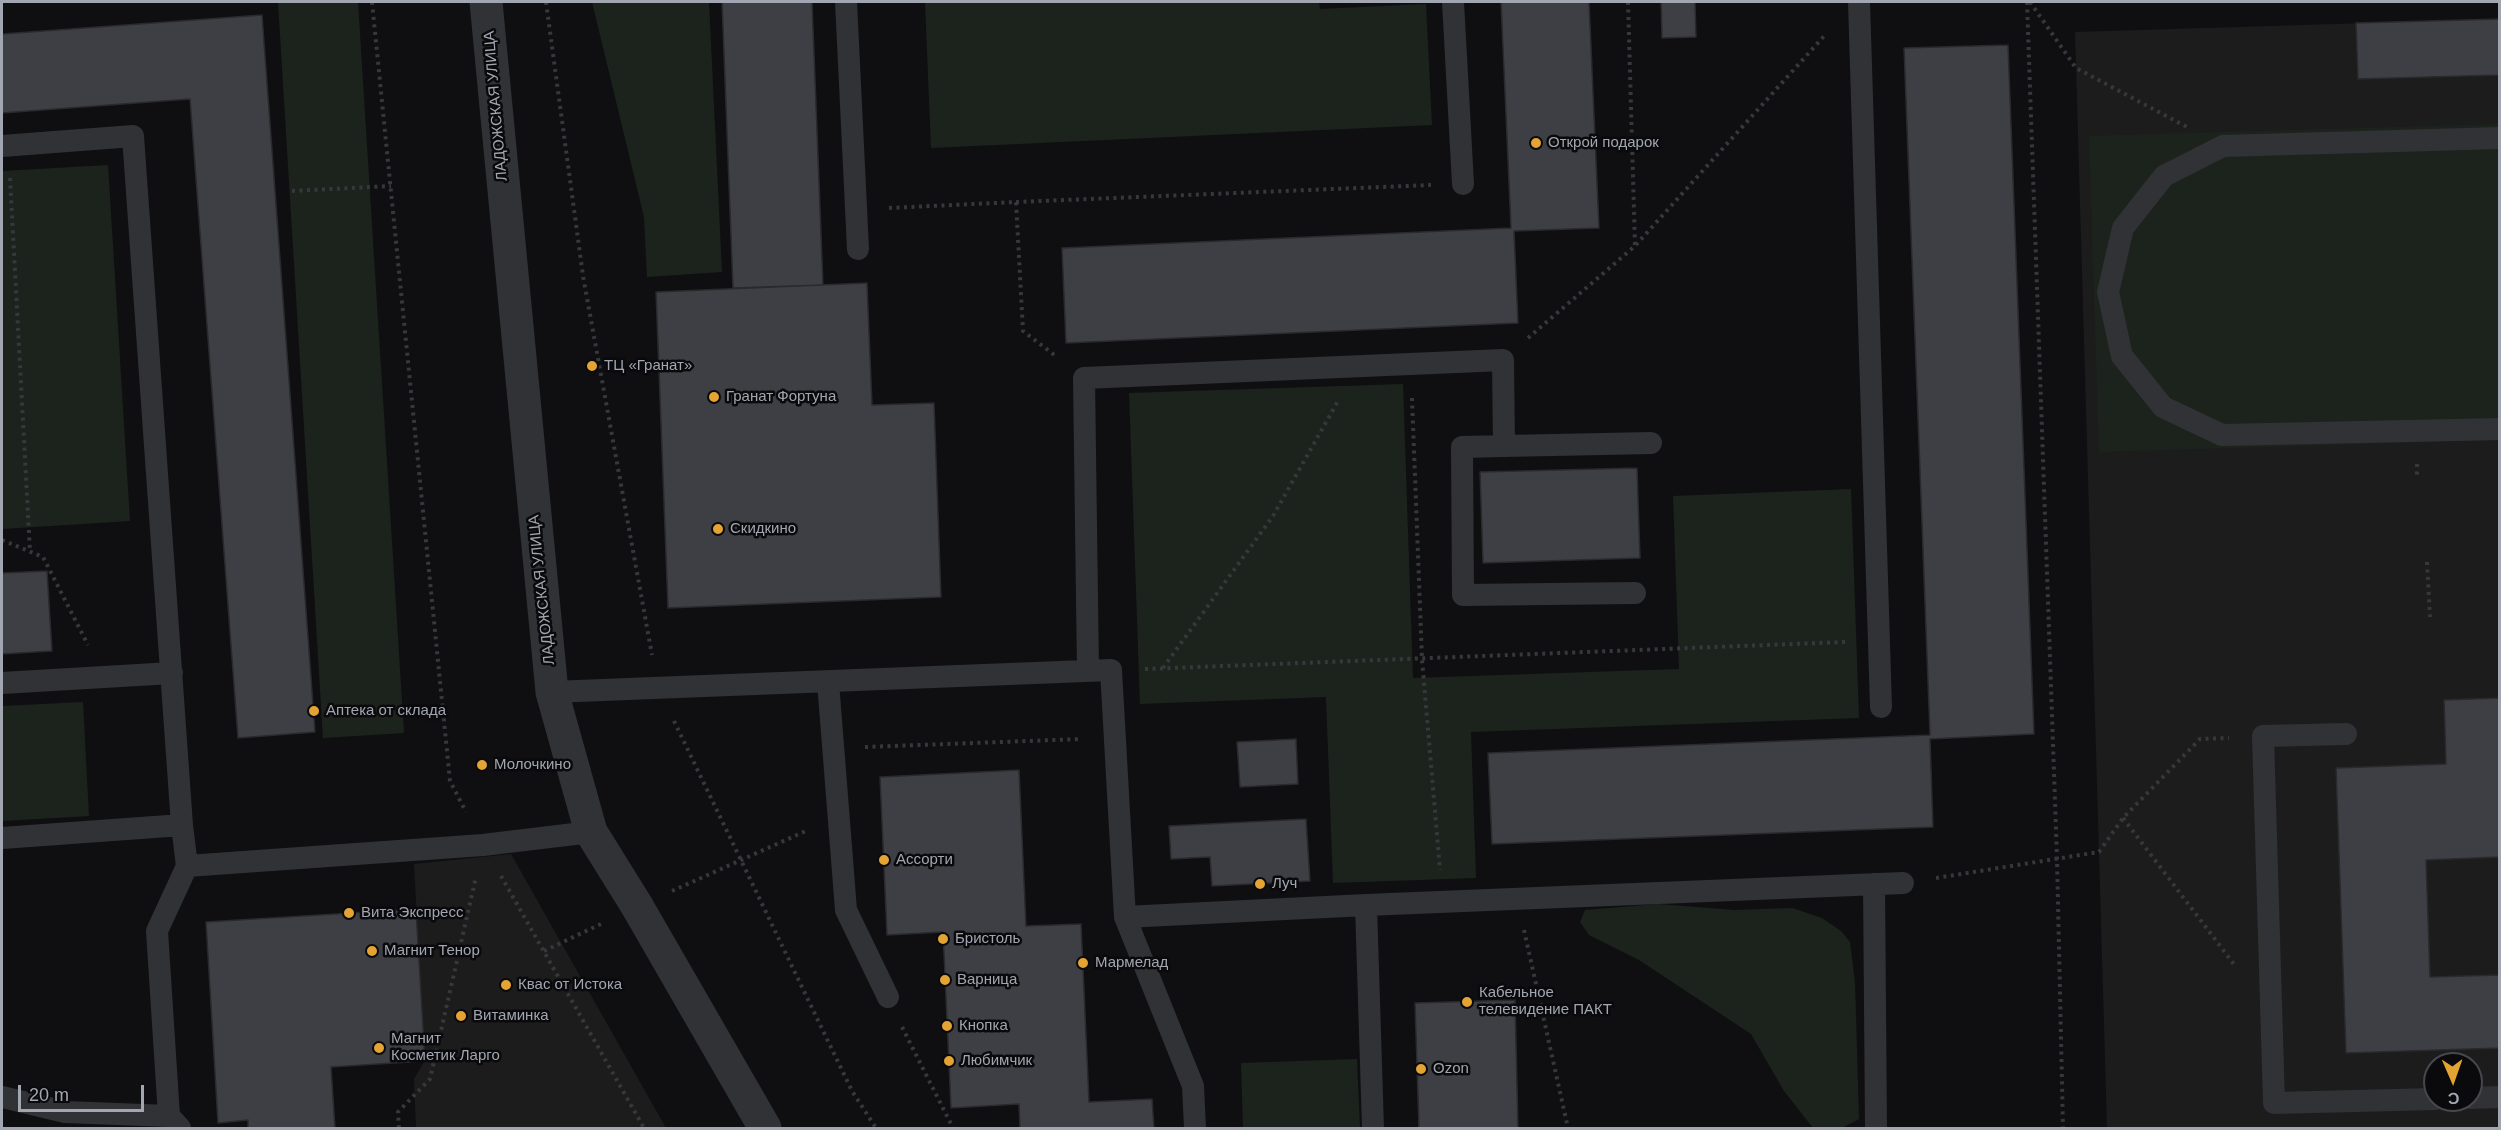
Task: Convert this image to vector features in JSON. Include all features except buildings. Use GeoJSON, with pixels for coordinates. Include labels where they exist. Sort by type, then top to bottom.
{"type":"FeatureCollection","features":[{"type":"Feature","properties":{"kind":"street","name":"ЛАДОЖСКАЯ УЛИЦА"},"geometry":{"type":"LineString","coordinates":[[486,2],[552,692],[591,832],[637,906],[765,1128]]}},
{"type":"Feature","properties":{"kind":"lane"},"geometry":{"type":"LineString","coordinates":[[846,2],[858,249]]}},
{"type":"Feature","properties":{"kind":"lane"},"geometry":{"type":"LineString","coordinates":[[1453,2],[1463,184]]}},
{"type":"Feature","properties":{"kind":"lane"},"geometry":{"type":"LineString","coordinates":[[1858,2],[1881,707]]}},
{"type":"Feature","properties":{"kind":"lane"},"geometry":{"type":"LineString","coordinates":[[2,1097],[65,1112],[175,1122],[157,931],[188,866],[182,825],[133,136],[5,146]]}},
{"type":"Feature","properties":{"kind":"lane"},"geometry":{"type":"LineString","coordinates":[[2499,138],[2223,146],[2164,176],[2123,228],[2108,292],[2122,356],[2163,407],[2222,435],[2499,429]]}},
{"type":"Feature","properties":{"kind":"lane"},"geometry":{"type":"LineString","coordinates":[[1088,671],[1084,378],[1503,360],[1504,446]]}},
{"type":"Feature","properties":{"kind":"lane"},"geometry":{"type":"LineString","coordinates":[[1635,593],[1463,595],[1462,447],[1651,443]]}},
{"type":"Feature","properties":{"kind":"lane"},"geometry":{"type":"LineString","coordinates":[[552,692],[1111,670],[1125,917],[1193,1086],[1195,1128]]}},
{"type":"Feature","properties":{"kind":"lane"},"geometry":{"type":"LineString","coordinates":[[2,683],[172,673]]}},
{"type":"Feature","properties":{"kind":"lane"},"geometry":{"type":"LineString","coordinates":[[828,681],[846,910],[888,997]]}},
{"type":"Feature","properties":{"kind":"lane"},"geometry":{"type":"LineString","coordinates":[[2346,734],[2263,736],[2274,1103],[2423,1099]]}},
{"type":"Feature","properties":{"kind":"lane"},"geometry":{"type":"LineString","coordinates":[[2,838],[182,825]]}},
{"type":"Feature","properties":{"kind":"lane"},"geometry":{"type":"LineString","coordinates":[[188,866],[483,845],[591,832]]}},
{"type":"Feature","properties":{"kind":"lane"},"geometry":{"type":"LineString","coordinates":[[1125,917],[1903,883]]}},
{"type":"Feature","properties":{"kind":"lane"},"geometry":{"type":"LineString","coordinates":[[1874,884],[1876,1128]]}},
{"type":"Feature","properties":{"kind":"lane"},"geometry":{"type":"LineString","coordinates":[[1366,905],[1373,1128]]}},
{"type":"Feature","properties":{"kind":"lane"},"geometry":{"type":"LineString","coordinates":[[2483,1098],[2499,1097]]}},
{"type":"Feature","properties":{"kind":"path"},"geometry":{"type":"LineString","coordinates":[[372,2],[450,781],[483,845],[644,1128]]}},
{"type":"Feature","properties":{"kind":"path"},"geometry":{"type":"LineString","coordinates":[[546,2],[583,276],[658,688],[852,1091],[876,1128]]}},
{"type":"Feature","properties":{"kind":"path"},"geometry":{"type":"LineString","coordinates":[[1628,2],[1635,246]]}},
{"type":"Feature","properties":{"kind":"path"},"geometry":{"type":"LineString","coordinates":[[2029,2],[2076,68],[2223,146]]}},
{"type":"Feature","properties":{"kind":"path"},"geometry":{"type":"LineString","coordinates":[[2029,2],[2057,858],[2063,1128]]}},
{"type":"Feature","properties":{"kind":"path"},"geometry":{"type":"LineString","coordinates":[[1503,360],[1635,246],[1832,28]]}},
{"type":"Feature","properties":{"kind":"path"},"geometry":{"type":"LineString","coordinates":[[5,146],[30,552]]}},
{"type":"Feature","properties":{"kind":"path"},"geometry":{"type":"LineString","coordinates":[[856,209],[1463,184]]}},
{"type":"Feature","properties":{"kind":"path"},"geometry":{"type":"LineString","coordinates":[[292,191],[391,186]]}},
{"type":"Feature","properties":{"kind":"path"},"geometry":{"type":"LineString","coordinates":[[1016,202],[1023,331],[1084,378]]}},
{"type":"Feature","properties":{"kind":"path"},"geometry":{"type":"LineString","coordinates":[[1410,364],[1422,659],[1443,903]]}},
{"type":"Feature","properties":{"kind":"path"},"geometry":{"type":"LineString","coordinates":[[1163,668],[1273,516],[1356,367]]}},
{"type":"Feature","properties":{"kind":"path"},"geometry":{"type":"LineString","coordinates":[[2,540],[43,557],[103,677]]}},
{"type":"Feature","properties":{"kind":"path"},"geometry":{"type":"LineString","coordinates":[[2427,562],[2430,617]]}},
{"type":"Feature","properties":{"kind":"path"},"geometry":{"type":"LineString","coordinates":[[1111,670],[1880,641]]}},
{"type":"Feature","properties":{"kind":"path"},"geometry":{"type":"LineString","coordinates":[[1903,883],[2099,852],[2123,818],[2200,739],[2263,736]]}},
{"type":"Feature","properties":{"kind":"path"},"geometry":{"type":"LineString","coordinates":[[2123,818],[2271,1013]]}},
{"type":"Feature","properties":{"kind":"path"},"geometry":{"type":"LineString","coordinates":[[399,1128],[398,1112],[430,1079],[483,845]]}},
{"type":"Feature","properties":{"kind":"path"},"geometry":{"type":"LineString","coordinates":[[1517,900],[1568,1128]]}},
{"type":"Feature","properties":{"kind":"path"},"geometry":{"type":"LineString","coordinates":[[888,997],[952,1128]]}},
{"type":"Feature","properties":{"kind":"shaded area"},"geometry":{"type":"Polygon","coordinates":[[[278,2],[358,2],[404,733],[323,738],[278,2]]]}},
{"type":"Feature","properties":{"kind":"shaded area"},"geometry":{"type":"Polygon","coordinates":[[[592,2],[709,2],[722,272],[647,277],[644,217],[592,2]]]}},
{"type":"Feature","properties":{"kind":"shaded area"},"geometry":{"type":"Polygon","coordinates":[[[925,2],[1319,2],[1320,9],[1426,4],[1432,125],[931,148],[925,2]]]}},
{"type":"Feature","properties":{"kind":"shaded area"},"geometry":{"type":"Polygon","coordinates":[[[2499,19],[2499,1128],[2107,1128],[2075,32],[2499,19]]]}},
{"type":"Feature","properties":{"kind":"shaded area"},"geometry":{"type":"Polygon","coordinates":[[[2499,124],[2499,440],[2099,452],[2089,136],[2499,124]]]}},
{"type":"Feature","properties":{"kind":"shaded area"},"geometry":{"type":"Polygon","coordinates":[[[108,165],[130,521],[2,529],[2,171],[108,165]]]}},
{"type":"Feature","properties":{"kind":"shaded area"},"geometry":{"type":"Polygon","coordinates":[[[1403,384],[1413,678],[1679,669],[1673,496],[1851,489],[1859,718],[1471,732],[1476,878],[1333,883],[1326,697],[1140,704],[1129,393],[1403,384]]]}},
{"type":"Feature","properties":{"kind":"shaded area"},"geometry":{"type":"Polygon","coordinates":[[[83,702],[89,816],[2,821],[2,706],[83,702]]]}},
{"type":"Feature","properties":{"kind":"shaded area"},"geometry":{"type":"Polygon","coordinates":[[[511,854],[666,1128],[416,1128],[414,1079],[425,1060],[414,864],[511,854]]]}},
{"type":"Feature","properties":{"kind":"shaded area"},"geometry":{"type":"Polygon","coordinates":[[[1658,904],[1734,910],[1792,908],[1822,918],[1841,931],[1850,942],[1855,982],[1859,1119],[1844,1127],[1813,1128],[1784,1091],[1751,1034],[1639,960],[1589,935],[1580,922],[1585,910],[1658,904]]]}},
{"type":"Feature","properties":{"kind":"shaded area"},"geometry":{"type":"Polygon","coordinates":[[[1357,1059],[1360,1128],[1243,1128],[1241,1063],[1357,1059]]]}},
{"type":"Feature","properties":{"kind":"place","name":"Открой подарок"},"geometry":{"type":"Point","coordinates":[1536,143]}},
{"type":"Feature","properties":{"kind":"place","name":"ТЦ «Гранат»"},"geometry":{"type":"Point","coordinates":[592,366]}},
{"type":"Feature","properties":{"kind":"place","name":"Гранат Фортуна"},"geometry":{"type":"Point","coordinates":[714,397]}},
{"type":"Feature","properties":{"kind":"place","name":"Скидкино"},"geometry":{"type":"Point","coordinates":[718,529]}},
{"type":"Feature","properties":{"kind":"place","name":"Аптека от склада"},"geometry":{"type":"Point","coordinates":[314,711]}},
{"type":"Feature","properties":{"kind":"place","name":"Молочкино"},"geometry":{"type":"Point","coordinates":[482,765]}},
{"type":"Feature","properties":{"kind":"place","name":"Ассорти"},"geometry":{"type":"Point","coordinates":[884,860]}},
{"type":"Feature","properties":{"kind":"place","name":"Луч"},"geometry":{"type":"Point","coordinates":[1260,884]}},
{"type":"Feature","properties":{"kind":"place","name":"Вита Экспресс"},"geometry":{"type":"Point","coordinates":[349,913]}},
{"type":"Feature","properties":{"kind":"place","name":"Бристоль"},"geometry":{"type":"Point","coordinates":[943,939]}},
{"type":"Feature","properties":{"kind":"place","name":"Магнит Тенор"},"geometry":{"type":"Point","coordinates":[372,951]}},
{"type":"Feature","properties":{"kind":"place","name":"Мармелад"},"geometry":{"type":"Point","coordinates":[1083,963]}},
{"type":"Feature","properties":{"kind":"place","name":"Варница"},"geometry":{"type":"Point","coordinates":[945,980]}},
{"type":"Feature","properties":{"kind":"place","name":"Квас от Истока"},"geometry":{"type":"Point","coordinates":[506,985]}},
{"type":"Feature","properties":{"kind":"place","name":"Кабельное телевидение ПАКТ"},"geometry":{"type":"Point","coordinates":[1467,1002]}},
{"type":"Feature","properties":{"kind":"place","name":"Витаминка"},"geometry":{"type":"Point","coordinates":[461,1016]}},
{"type":"Feature","properties":{"kind":"place","name":"Кнопка"},"geometry":{"type":"Point","coordinates":[947,1026]}},
{"type":"Feature","properties":{"kind":"place","name":"Магнит Косметик Ларго"},"geometry":{"type":"Point","coordinates":[379,1048]}},
{"type":"Feature","properties":{"kind":"place","name":"Любимчик"},"geometry":{"type":"Point","coordinates":[949,1061]}},
{"type":"Feature","properties":{"kind":"place","name":"Ozon"},"geometry":{"type":"Point","coordinates":[1421,1069]}}]}
